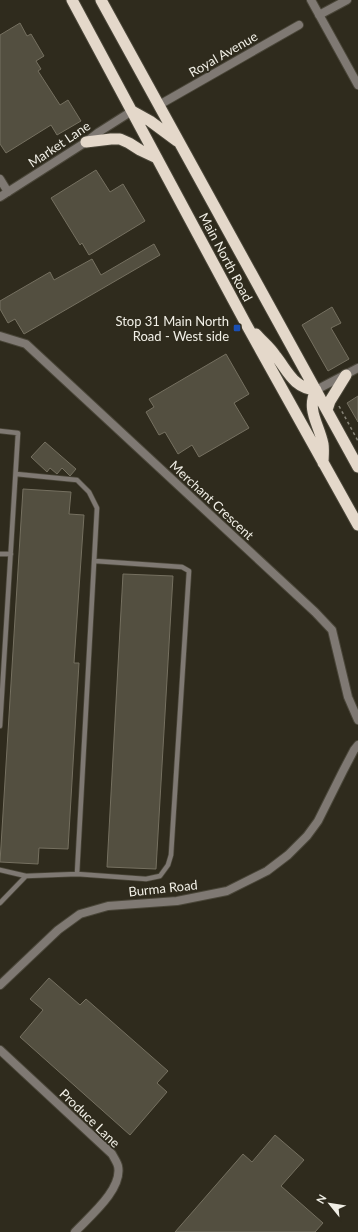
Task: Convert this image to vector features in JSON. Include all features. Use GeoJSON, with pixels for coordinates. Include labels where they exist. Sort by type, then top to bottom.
{"type":"FeatureCollection","features":[{"type":"Feature","properties":{"kind":"highway","name":"Main North Road"},"geometry":{"type":"LineString","coordinates":[[72,0],[246,324],[358,525]]}},
{"type":"Feature","properties":{"kind":"highway","name":"Main North Road"},"geometry":{"type":"LineString","coordinates":[[101,0],[252,277],[358,467]]}},
{"type":"Feature","properties":{"kind":"highway"},"geometry":{"type":"LineString","coordinates":[[132,111],[150,121],[180,143]]}},
{"type":"Feature","properties":{"kind":"highway"},"geometry":{"type":"LineString","coordinates":[[86,142],[111,139],[120,140],[129,143],[157,158]]}},
{"type":"Feature","properties":{"kind":"highway"},"geometry":{"type":"LineString","coordinates":[[246,324],[275,355],[289,375],[307,389],[316,390],[312,399],[312,407],[323,445],[323,464]]}},
{"type":"Feature","properties":{"kind":"highway"},"geometry":{"type":"LineString","coordinates":[[327,410],[330,401],[346,375]]}},
{"type":"Feature","properties":{"kind":"street"},"geometry":{"type":"LineString","coordinates":[[311,0],[358,85]]}},
{"type":"Feature","properties":{"kind":"street"},"geometry":{"type":"LineString","coordinates":[[319,15],[346,0]]}},
{"type":"Feature","properties":{"kind":"street","name":"Royal Avenue"},"geometry":{"type":"LineString","coordinates":[[159,104],[299,25]]}},
{"type":"Feature","properties":{"kind":"street","name":"Market Lane"},"geometry":{"type":"LineString","coordinates":[[0,197],[132,111]]}},
{"type":"Feature","properties":{"kind":"street"},"geometry":{"type":"LineString","coordinates":[[0,179],[8,192]]}},
{"type":"Feature","properties":{"kind":"street","name":"Merchant Crescent"},"geometry":{"type":"LineString","coordinates":[[0,336],[26,344],[324,621],[332,630],[348,697],[358,720]]}},
{"type":"Feature","properties":{"kind":"street"},"geometry":{"type":"LineString","coordinates":[[316,390],[358,368]]}},
{"type":"Feature","properties":{"kind":"street","name":"Burma Road"},"geometry":{"type":"LineString","coordinates":[[0,985],[58,930],[80,914],[108,906],[177,901],[227,891],[267,871],[288,855],[307,836],[318,821],[346,764],[358,745]]}},
{"type":"Feature","properties":{"kind":"street","name":"Produce Lane"},"geometry":{"type":"LineString","coordinates":[[0,1050],[112,1154],[118,1166],[118,1180],[109,1195],[75,1232]]}},
{"type":"Feature","properties":{"kind":"lane"},"geometry":{"type":"LineString","coordinates":[[0,431],[18,433],[0,726]]}},
{"type":"Feature","properties":{"kind":"lane"},"geometry":{"type":"LineString","coordinates":[[16,474],[77,480],[89,492],[97,508],[77,874]]}},
{"type":"Feature","properties":{"kind":"lane"},"geometry":{"type":"LineString","coordinates":[[0,554],[11,554]]}},
{"type":"Feature","properties":{"kind":"lane"},"geometry":{"type":"LineString","coordinates":[[0,870],[26,876],[77,874],[146,879],[160,876],[168,865],[171,855],[189,571],[182,567],[95,561]]}},
{"type":"Feature","properties":{"kind":"lane"},"geometry":{"type":"LineString","coordinates":[[0,903],[26,876]]}},
{"type":"Feature","properties":{"kind":"path"},"geometry":{"type":"LineString","coordinates":[[336,401],[358,441]]}},
{"type":"Feature","properties":{"kind":"building"},"geometry":{"type":"Polygon","coordinates":[[[20,23],[27,36],[31,34],[44,56],[36,61],[41,69],[38,71],[60,105],[68,100],[81,121],[57,135],[51,125],[6,153],[0,144],[0,35],[20,23]]]}},
{"type":"Feature","properties":{"kind":"building"},"geometry":{"type":"Polygon","coordinates":[[[96,170],[110,192],[123,184],[145,221],[89,255],[82,243],[80,245],[51,198],[96,170]]]}},
{"type":"Feature","properties":{"kind":"building"},"geometry":{"type":"Polygon","coordinates":[[[154,244],[160,255],[24,334],[15,319],[8,323],[0,309],[0,301],[50,272],[54,280],[92,259],[101,275],[154,244]]]}},
{"type":"Feature","properties":{"kind":"building"},"geometry":{"type":"Polygon","coordinates":[[[332,307],[341,323],[331,328],[349,359],[328,371],[302,325],[332,307]]]}},
{"type":"Feature","properties":{"kind":"building"},"geometry":{"type":"Polygon","coordinates":[[[226,354],[249,394],[234,403],[249,428],[199,457],[192,445],[178,454],[165,432],[159,435],[146,412],[154,407],[149,399],[226,354]]]}},
{"type":"Feature","properties":{"kind":"building"},"geometry":{"type":"Polygon","coordinates":[[[358,396],[358,422],[347,403],[358,396]]]}},
{"type":"Feature","properties":{"kind":"building"},"geometry":{"type":"Polygon","coordinates":[[[45,442],[76,469],[70,476],[62,468],[57,474],[50,468],[47,472],[31,457],[45,442]]]}},
{"type":"Feature","properties":{"kind":"building"},"geometry":{"type":"Polygon","coordinates":[[[23,489],[71,492],[69,514],[84,515],[74,663],[79,663],[68,849],[39,848],[38,864],[0,862],[23,489]]]}},
{"type":"Feature","properties":{"kind":"building"},"geometry":{"type":"Polygon","coordinates":[[[123,574],[173,576],[156,869],[107,867],[123,574]]]}},
{"type":"Feature","properties":{"kind":"building"},"geometry":{"type":"Polygon","coordinates":[[[49,978],[80,1005],[86,999],[168,1071],[157,1083],[167,1092],[130,1135],[20,1037],[43,1010],[30,999],[49,978]]]}},
{"type":"Feature","properties":{"kind":"building"},"geometry":{"type":"Polygon","coordinates":[[[275,1135],[304,1160],[281,1186],[323,1223],[315,1232],[175,1232],[243,1154],[252,1162],[275,1135]]]}},
{"type":"Feature","properties":{"kind":"place","name":"Stop 31 Main North Road - West side"},"geometry":{"type":"Point","coordinates":[237,328]}}]}
